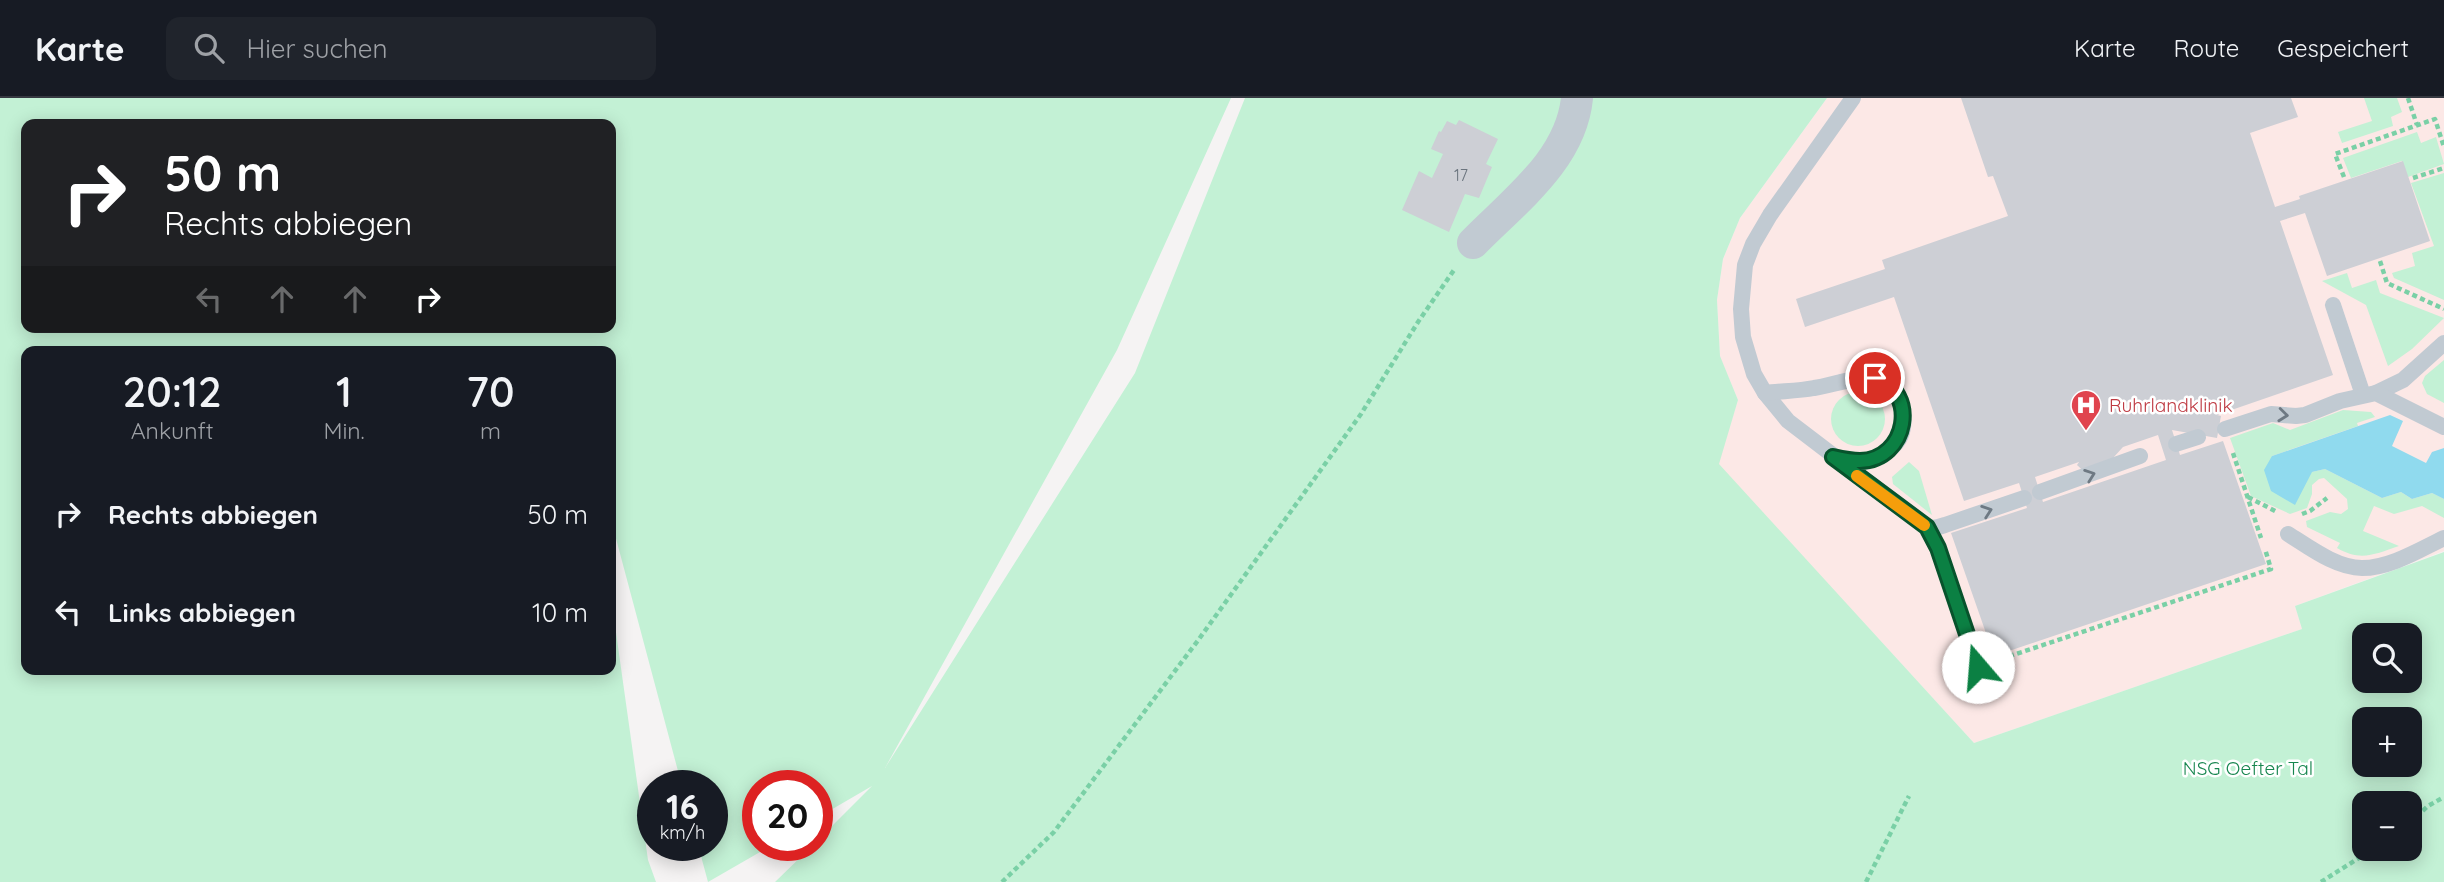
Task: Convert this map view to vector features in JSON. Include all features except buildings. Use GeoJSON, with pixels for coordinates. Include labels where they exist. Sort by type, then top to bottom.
{"type":"FeatureCollection","features":[{"type":"Feature","properties":{"kind":"street"},"geometry":{"type":"LineString","coordinates":[[1473,243],[1558,153],[1575,117],[1577,98]]}},
{"type":"Feature","properties":{"kind":"lane"},"geometry":{"type":"LineString","coordinates":[[1853,98],[1770,215],[1753,244],[1745,265],[1741,309],[1743,337],[1754,374],[1765,393],[1788,421],[1927,527],[1938,548],[1978,667]]}},
{"type":"Feature","properties":{"kind":"lane"},"geometry":{"type":"LineString","coordinates":[[2333,305],[2369,394],[2444,427]]}},
{"type":"Feature","properties":{"kind":"lane"},"geometry":{"type":"LineString","coordinates":[[2225,429],[2270,414],[2305,415],[2340,401],[2369,394],[2403,380],[2444,343]]}},
{"type":"Feature","properties":{"kind":"lane"},"geometry":{"type":"LineString","coordinates":[[1765,393],[1814,388],[1850,380],[1875,378],[1885,381],[1899,400],[1903,426],[1900,438],[1876,457],[1861,461],[1833,457]]}},
{"type":"Feature","properties":{"kind":"lane"},"geometry":{"type":"LineString","coordinates":[[2176,444],[2198,437]]}},
{"type":"Feature","properties":{"kind":"lane"},"geometry":{"type":"LineString","coordinates":[[2040,492],[2140,456]]}},
{"type":"Feature","properties":{"kind":"lane"},"geometry":{"type":"LineString","coordinates":[[1927,527],[1951,524],[2024,498]]}},
{"type":"Feature","properties":{"kind":"lane"},"geometry":{"type":"LineString","coordinates":[[2288,534],[2334,561],[2360,568],[2400,558],[2444,538]]}},
{"type":"Feature","properties":{"kind":"path"},"geometry":{"type":"LineString","coordinates":[[2408,98],[2417,125]]}},
{"type":"Feature","properties":{"kind":"path"},"geometry":{"type":"LineString","coordinates":[[2343,177],[2335,154],[2435,119],[2444,147]]}},
{"type":"Feature","properties":{"kind":"path"},"geometry":{"type":"LineString","coordinates":[[2413,178],[2444,168]]}},
{"type":"Feature","properties":{"kind":"path"},"geometry":{"type":"LineString","coordinates":[[1003,882],[1054,832],[1199,639],[1361,414],[1418,322],[1473,243]]}},
{"type":"Feature","properties":{"kind":"path"},"geometry":{"type":"LineString","coordinates":[[2380,261],[2384,278],[2391,287],[2444,309]]}},
{"type":"Feature","properties":{"kind":"path"},"geometry":{"type":"LineString","coordinates":[[1978,667],[2271,569],[2225,429]]}},
{"type":"Feature","properties":{"kind":"path"},"geometry":{"type":"LineString","coordinates":[[1866,882],[1909,796]]}},
{"type":"Feature","properties":{"kind":"path"},"geometry":{"type":"LineString","coordinates":[[2422,811],[2444,797]]}},
{"type":"Feature","properties":{"kind":"path"},"geometry":{"type":"LineString","coordinates":[[2321,882],[2354,861]]}},
{"type":"Feature","properties":{"kind":"shaded area","name":"Ruhrlandklinik"},"geometry":{"type":"Polygon","coordinates":[[[1827,98],[2444,98],[2444,551],[2295,606],[2302,629],[1974,743],[1718,464],[1738,400],[1720,357],[1717,300],[1723,259],[1740,218],[1827,98]]]}},
{"type":"Feature","properties":{"kind":"green space","name":"NSG Oefter Tal"},"geometry":{"type":"Polygon","coordinates":[[[0,98],[1231,98],[1117,350],[885,768],[1135,373],[1245,98],[1827,98],[1740,218],[1723,259],[1717,300],[1720,356],[1738,400],[1719,464],[1974,743],[2302,629],[2295,606],[2444,552],[2444,882],[775,882],[797,861],[833,861],[833,825],[872,786],[833,809],[833,770],[742,770],[742,861],[744,861],[708,882],[702,861],[728,861],[728,770],[678,770],[616,538],[616,346],[21,346],[21,675],[616,675],[616,632],[637,782],[637,861],[648,861],[656,882],[0,882],[0,98]]]}},
{"type":"Feature","properties":{"kind":"green space"},"geometry":{"type":"Polygon","coordinates":[[[2364,98],[2397,98],[2402,112],[2391,117],[2393,126],[2342,143],[2338,132],[2372,121],[2364,98]]]}},
{"type":"Feature","properties":{"kind":"green space"},"geometry":{"type":"Polygon","coordinates":[[[2417,132],[2421,143],[2436,137],[2444,164],[2408,177],[2402,161],[2351,178],[2343,158],[2417,132]]]}},
{"type":"Feature","properties":{"kind":"green space"},"geometry":{"type":"Polygon","coordinates":[[[2444,173],[2444,300],[2394,278],[2392,273],[2415,266],[2412,253],[2434,246],[2411,183],[2444,173]]]}},
{"type":"Feature","properties":{"kind":"green space"},"geometry":{"type":"Polygon","coordinates":[[[2347,273],[2352,288],[2376,280],[2380,293],[2444,318],[2412,349],[2388,366],[2366,305],[2322,281],[2347,273]]]}},
{"type":"Feature","properties":{"kind":"green space"},"geometry":{"type":"Polygon","coordinates":[[[2444,360],[2444,403],[2427,394],[2422,383],[2425,376],[2444,360]]]}},
{"type":"Feature","properties":{"kind":"green space"},"geometry":{"type":"Polygon","coordinates":[[[1858,392],[1877,400],[1885,419],[1877,438],[1858,446],[1839,438],[1831,419],[1839,400],[1858,392]]]}},
{"type":"Feature","properties":{"kind":"green space"},"geometry":{"type":"Polygon","coordinates":[[[2343,410],[2371,412],[2375,417],[2357,423],[2358,426],[2272,456],[2312,472],[2325,469],[2382,498],[2401,492],[2412,499],[2432,493],[2444,499],[2444,518],[2422,506],[2394,514],[2374,506],[2363,531],[2399,546],[2361,556],[2337,548],[2340,543],[2307,527],[2306,521],[2330,512],[2341,514],[2348,509],[2347,499],[2324,478],[2312,485],[2307,508],[2290,514],[2251,496],[2230,438],[2273,423],[2290,430],[2343,410]]]}},
{"type":"Feature","properties":{"kind":"green space"},"geometry":{"type":"Polygon","coordinates":[[[1909,462],[1919,471],[1932,515],[1893,484],[1892,477],[1909,462]]]}},
{"type":"Feature","properties":{"kind":"water"},"geometry":{"type":"Polygon","coordinates":[[[2390,415],[2403,421],[2392,446],[2426,463],[2432,452],[2444,448],[2444,499],[2432,493],[2412,499],[2401,492],[2382,498],[2325,469],[2312,472],[2295,505],[2271,491],[2264,470],[2272,456],[2390,415]]]}},
{"type":"Feature","properties":{"kind":"slow traffic"},"geometry":{"type":"LineString","coordinates":[[1857,476],[1924,525]]}},
{"type":"Feature","properties":{"kind":"place","name":"Ruhrlandklinik"},"geometry":{"type":"Point","coordinates":[2086,432]}},
{"type":"Feature","properties":{"kind":"route"},"geometry":{"type":"LineString","coordinates":[[1875,378],[1885,381],[1899,400],[1903,426],[1900,438],[1876,457],[1861,461],[1833,457],[1927,527],[1938,548],[1978,667]]}}]}
